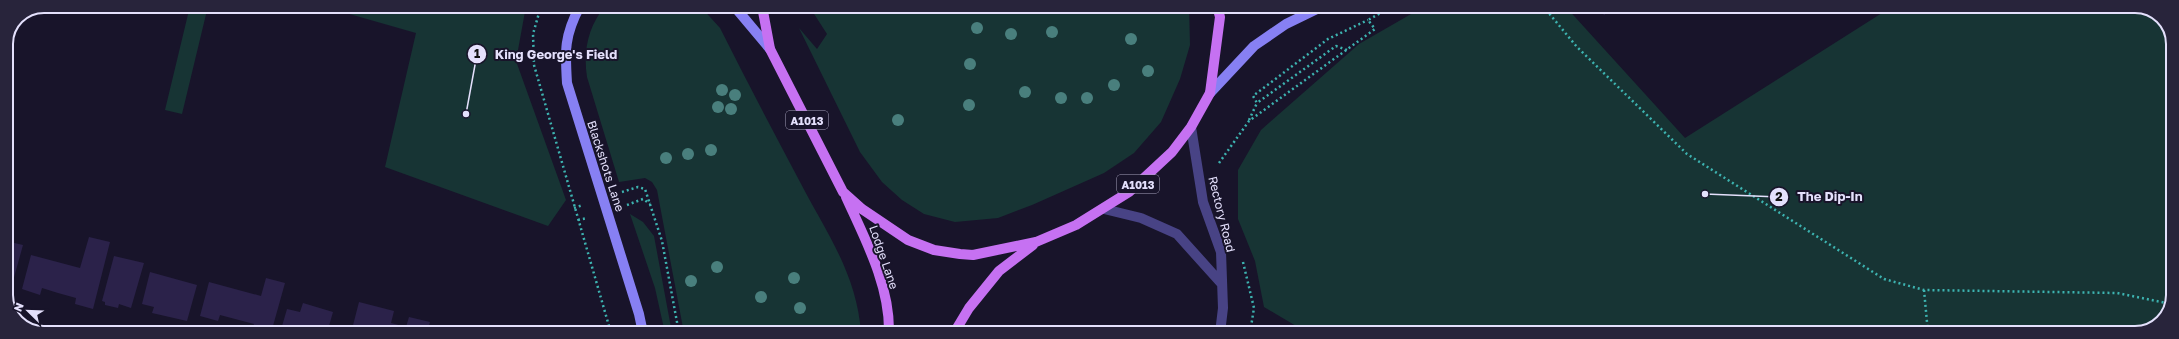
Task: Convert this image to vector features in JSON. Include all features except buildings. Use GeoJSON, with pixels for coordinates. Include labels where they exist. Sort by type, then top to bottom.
{"type":"FeatureCollection","features":[{"type":"Feature","properties":{"kind":"main road","name":"A1013"},"geometry":{"type":"LineString","coordinates":[[763,13],[770,49],[843,192],[862,209],[908,240],[934,250],[973,255],[1036,242],[1076,225],[1104,209],[1129,192],[1151,173],[1172,152],[1191,127],[1210,93],[1220,18],[1219,13]]}},
{"type":"Feature","properties":{"kind":"main road","name":"Lodge Lane"},"geometry":{"type":"LineString","coordinates":[[843,192],[869,246],[880,279],[890,326]]}},
{"type":"Feature","properties":{"kind":"main road","name":"A1013"},"geometry":{"type":"LineString","coordinates":[[958,326],[969,308],[999,271],[1036,242]]}},
{"type":"Feature","properties":{"kind":"street","name":"Blackshots Lane"},"geometry":{"type":"LineString","coordinates":[[576,13],[572,21],[565,46],[567,83],[642,326]]}},
{"type":"Feature","properties":{"kind":"street"},"geometry":{"type":"LineString","coordinates":[[740,13],[770,49]]}},
{"type":"Feature","properties":{"kind":"street"},"geometry":{"type":"LineString","coordinates":[[1210,93],[1254,46],[1286,24],[1309,13]]}},
{"type":"Feature","properties":{"kind":"street","name":"Rectory Road"},"geometry":{"type":"LineString","coordinates":[[1191,127],[1203,202],[1221,252],[1223,308],[1221,326]]}},
{"type":"Feature","properties":{"kind":"street"},"geometry":{"type":"LineString","coordinates":[[1104,209],[1141,218],[1177,234],[1221,283]]}},
{"type":"Feature","properties":{"kind":"path"},"geometry":{"type":"LineString","coordinates":[[539,13],[533,34],[534,65],[609,326]]}},
{"type":"Feature","properties":{"kind":"path"},"geometry":{"type":"LineString","coordinates":[[1257,103],[1253,96],[1328,39],[1380,13]]}},
{"type":"Feature","properties":{"kind":"path"},"geometry":{"type":"LineString","coordinates":[[1548,13],[1577,47],[1687,154],[1884,279],[1924,290],[2117,293],[2165,303]]}},
{"type":"Feature","properties":{"kind":"path"},"geometry":{"type":"LineString","coordinates":[[1249,121],[1375,29],[1368,20]]}},
{"type":"Feature","properties":{"kind":"path"},"geometry":{"type":"LineString","coordinates":[[1217,169],[1219,161],[1249,121],[1257,103],[1336,46],[1347,50]]}},
{"type":"Feature","properties":{"kind":"path"},"geometry":{"type":"LineString","coordinates":[[622,192],[638,187],[645,189],[662,241],[678,326]]}},
{"type":"Feature","properties":{"kind":"path"},"geometry":{"type":"LineString","coordinates":[[626,205],[643,200],[650,204]]}},
{"type":"Feature","properties":{"kind":"path"},"geometry":{"type":"LineString","coordinates":[[574,208],[583,205]]}},
{"type":"Feature","properties":{"kind":"path"},"geometry":{"type":"LineString","coordinates":[[578,220],[587,218]]}},
{"type":"Feature","properties":{"kind":"path"},"geometry":{"type":"LineString","coordinates":[[1242,259],[1254,308],[1251,326]]}},
{"type":"Feature","properties":{"kind":"path"},"geometry":{"type":"LineString","coordinates":[[1924,290],[1927,326]]}},
{"type":"Feature","properties":{"kind":"green space"},"geometry":{"type":"Polygon","coordinates":[[[188,13],[206,13],[182,114],[165,110],[188,13]]]}},
{"type":"Feature","properties":{"kind":"green space"},"geometry":{"type":"Polygon","coordinates":[[[346,13],[525,13],[516,61],[566,200],[548,226],[385,167],[416,33],[346,13]]]}},
{"type":"Feature","properties":{"kind":"green space"},"geometry":{"type":"Polygon","coordinates":[[[706,13],[720,28],[839,254],[847,272],[853,292],[860,326],[683,326],[657,190],[652,182],[645,178],[619,182],[587,77],[586,49],[594,22],[599,14],[706,13]]]}},
{"type":"Feature","properties":{"kind":"green space"},"geometry":{"type":"Polygon","coordinates":[[[814,13],[1189,13],[1190,45],[1180,79],[1161,122],[1134,153],[1104,173],[1032,205],[998,218],[955,222],[924,214],[902,200],[882,182],[860,152],[799,28],[817,49],[827,34],[814,13]]]}},
{"type":"Feature","properties":{"kind":"green space"},"geometry":{"type":"Polygon","coordinates":[[[1413,13],[1571,13],[1685,138],[1882,13],[2139,13],[2149,16],[2161,27],[2164,32],[2166,42],[2166,299],[2160,314],[2152,321],[2147,324],[2135,326],[1296,326],[1264,307],[1255,261],[1238,219],[1238,170],[1261,130],[1359,44],[1413,13]]]}},
{"type":"Feature","properties":{"kind":"green space"},"geometry":{"type":"Polygon","coordinates":[[[630,214],[643,222],[654,236],[671,326],[663,326],[655,288],[630,214]]]}},
{"type":"Feature","properties":{"kind":"place","name":"King George's Field"},"geometry":{"type":"Point","coordinates":[466,114]}},
{"type":"Feature","properties":{"kind":"place","name":"The Dip-In"},"geometry":{"type":"Point","coordinates":[1705,194]}}]}
